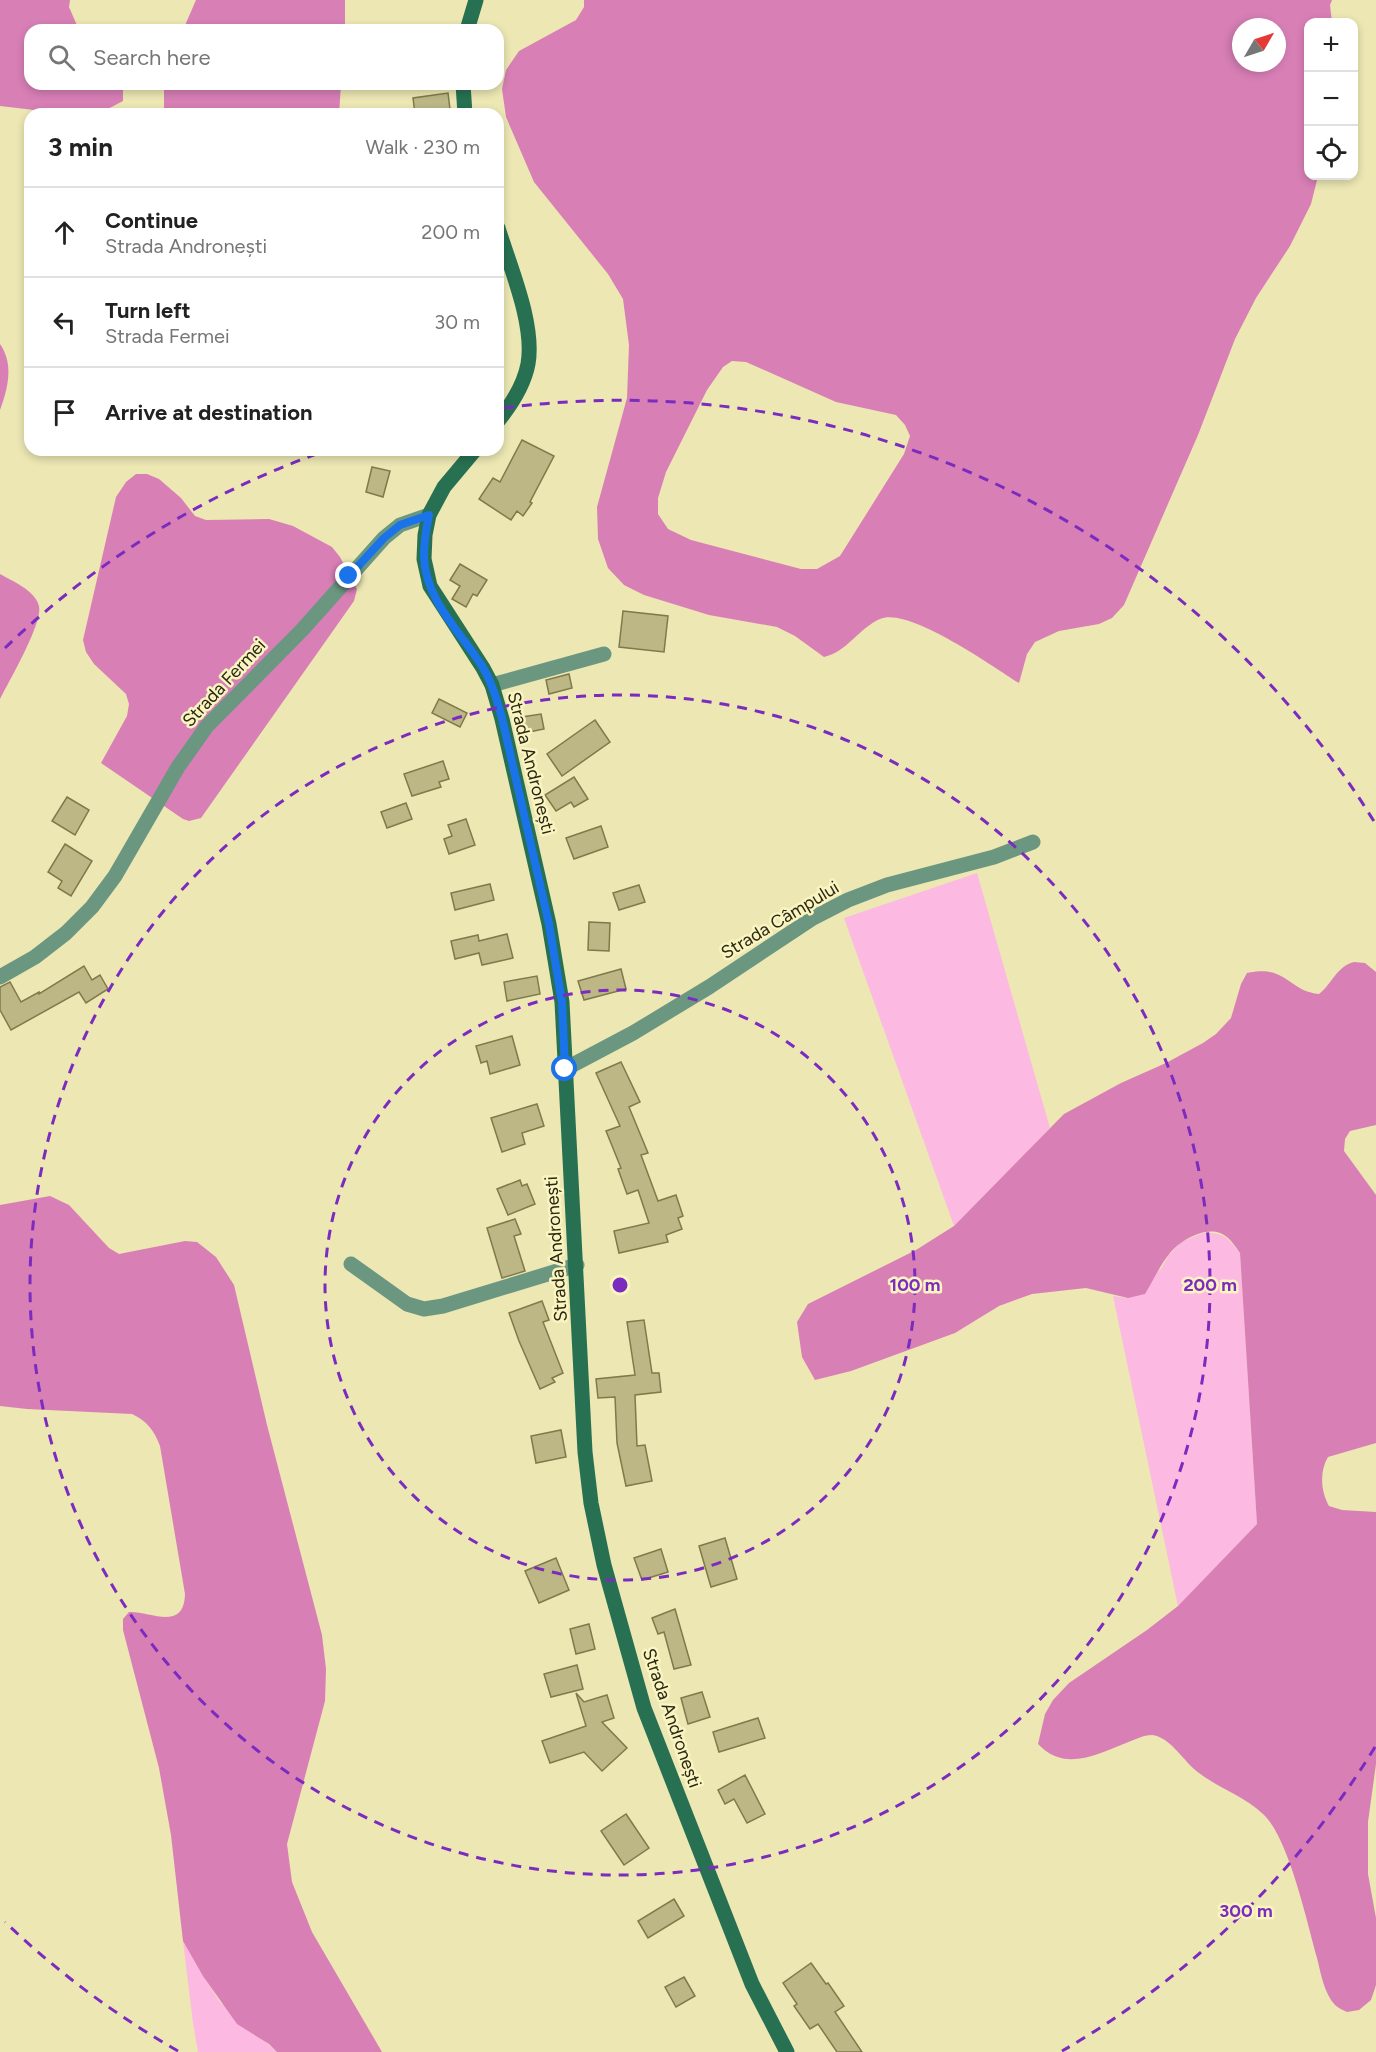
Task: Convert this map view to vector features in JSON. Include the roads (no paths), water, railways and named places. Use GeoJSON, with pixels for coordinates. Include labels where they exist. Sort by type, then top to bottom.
{"type":"FeatureCollection","features":[{"type":"Feature","properties":{"kind":"street"},"geometry":{"type":"LineString","coordinates":[[469,24],[476,0]]}},
{"type":"Feature","properties":{"kind":"street"},"geometry":{"type":"LineString","coordinates":[[463,90],[465,108]]}},
{"type":"Feature","properties":{"kind":"street"},"geometry":{"type":"LineString","coordinates":[[504,248],[524,313],[529,339],[528,364],[520,386],[504,413]]}},
{"type":"Feature","properties":{"kind":"street","name":"Strada Andronești"},"geometry":{"type":"LineString","coordinates":[[470,456],[444,487],[429,515],[424,559],[430,586],[492,685],[502,718],[549,924],[562,1002],[585,1452],[591,1503],[604,1564],[644,1708],[752,1984],[788,2052]]}},
{"type":"Feature","properties":{"kind":"street","name":"Strada Fermei"},"geometry":{"type":"LineString","coordinates":[[0,976],[42,951],[66,933],[92,908],[116,876],[178,767],[207,726],[302,630],[384,538],[400,525],[429,515]]}},
{"type":"Feature","properties":{"kind":"street"},"geometry":{"type":"LineString","coordinates":[[492,685],[604,654]]}},
{"type":"Feature","properties":{"kind":"street","name":"Strada Câmpului"},"geometry":{"type":"LineString","coordinates":[[565,1069],[633,1033],[709,987],[813,918],[848,900],[887,885],[994,857],[1033,842]]}},
{"type":"Feature","properties":{"kind":"street"},"geometry":{"type":"LineString","coordinates":[[351,1264],[407,1304],[424,1309],[443,1306],[577,1265]]}}]}
